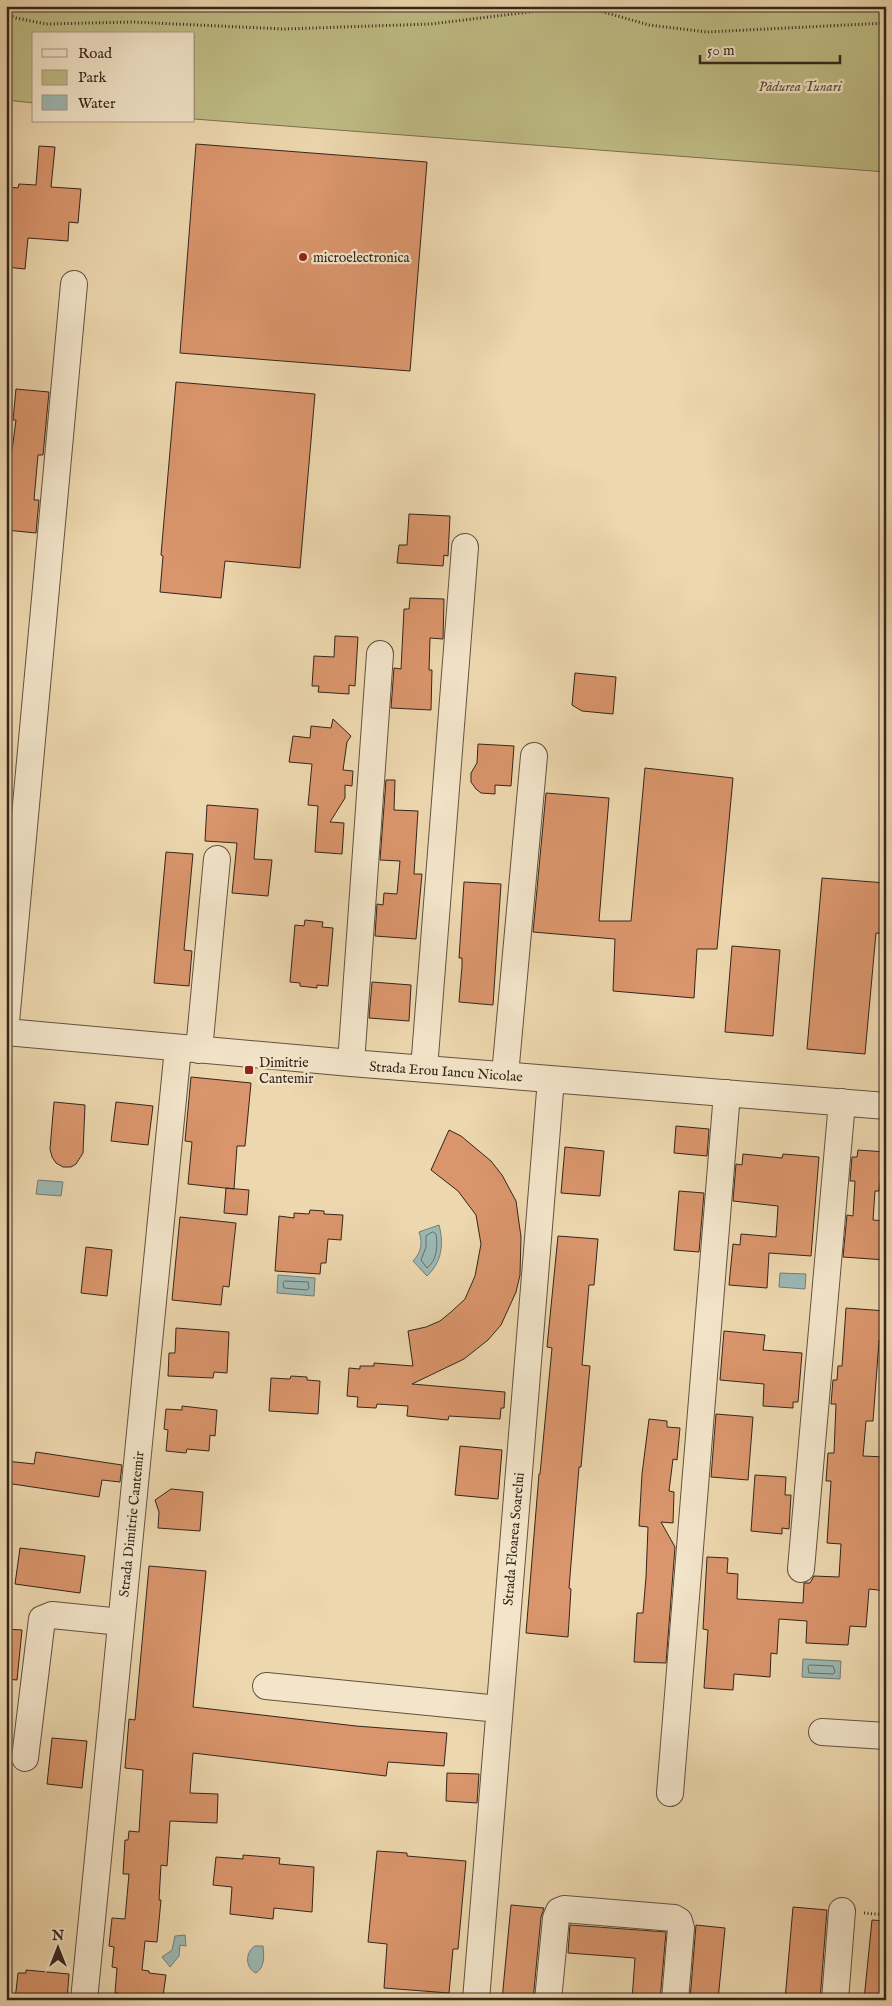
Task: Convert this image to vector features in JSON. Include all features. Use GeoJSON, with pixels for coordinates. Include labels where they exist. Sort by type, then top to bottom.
{"type":"FeatureCollection","features":[{"type":"Feature","properties":{"kind":"street"},"geometry":{"type":"LineString","coordinates":[[6,1022],[74,284]]}},
{"type":"Feature","properties":{"kind":"street"},"geometry":{"type":"LineString","coordinates":[[424,1069],[465,547]]}},
{"type":"Feature","properties":{"kind":"street"},"geometry":{"type":"LineString","coordinates":[[351,1063],[380,654]]}},
{"type":"Feature","properties":{"kind":"street"},"geometry":{"type":"LineString","coordinates":[[505,1075],[534,756]]}},
{"type":"Feature","properties":{"kind":"street","name":"Strada Dimitrie Cantemir"},"geometry":{"type":"LineString","coordinates":[[84,2000],[121,1622],[188,1049],[217,859]]}},
{"type":"Feature","properties":{"kind":"street","name":"Strada Erou Iancu Nicolae"},"geometry":{"type":"LineString","coordinates":[[6,1032],[351,1063],[886,1106]]}},
{"type":"Feature","properties":{"kind":"street","name":"Strada Floarea Soarelui"},"geometry":{"type":"LineString","coordinates":[[476,2000],[551,1079]]}},
{"type":"Feature","properties":{"kind":"street"},"geometry":{"type":"LineString","coordinates":[[670,1793],[727,1093]]}},
{"type":"Feature","properties":{"kind":"street"},"geometry":{"type":"LineString","coordinates":[[801,1569],[842,1102]]}},
{"type":"Feature","properties":{"kind":"street"},"geometry":{"type":"LineString","coordinates":[[25,1758],[42,1618],[52,1615],[121,1622]]}},
{"type":"Feature","properties":{"kind":"street"},"geometry":{"type":"LineString","coordinates":[[266,1686],[499,1709]]}},
{"type":"Feature","properties":{"kind":"street"},"geometry":{"type":"LineString","coordinates":[[822,1732],[886,1736]]}},
{"type":"Feature","properties":{"kind":"street"},"geometry":{"type":"LineString","coordinates":[[548,2000],[556,1918],[559,1911],[564,1909],[674,1918],[679,1921],[681,1928],[675,2000]]}},
{"type":"Feature","properties":{"kind":"street"},"geometry":{"type":"LineString","coordinates":[[835,2000],[842,1911]]}},
{"type":"Feature","properties":{"kind":"path"},"geometry":{"type":"LineString","coordinates":[[6,14],[46,24],[133,22],[284,29],[431,24],[562,8],[600,11],[649,25],[707,32],[886,23]]}},
{"type":"Feature","properties":{"kind":"green space","name":"Pădurea Tunari"},"geometry":{"type":"Polygon","coordinates":[[[6,6],[886,6],[886,172],[195,119],[195,32],[32,32],[32,103],[6,100],[6,6]]]}},
{"type":"Feature","properties":{"kind":"water"},"geometry":{"type":"Polygon","coordinates":[[[38,1180],[63,1182],[61,1196],[36,1194],[38,1180]]]}},
{"type":"Feature","properties":{"kind":"water"},"geometry":{"type":"Polygon","coordinates":[[[439,1225],[441,1252],[436,1265],[427,1276],[413,1261],[418,1255],[420,1248],[419,1232],[439,1225]]]}},
{"type":"Feature","properties":{"kind":"water"},"geometry":{"type":"Polygon","coordinates":[[[780,1273],[806,1274],[805,1289],[779,1287],[780,1273]]]}},
{"type":"Feature","properties":{"kind":"water"},"geometry":{"type":"Polygon","coordinates":[[[278,1275],[315,1278],[314,1296],[277,1293],[278,1275]]]}},
{"type":"Feature","properties":{"kind":"water"},"geometry":{"type":"Polygon","coordinates":[[[803,1659],[841,1661],[840,1679],[802,1677],[803,1659]]]}},
{"type":"Feature","properties":{"kind":"water"},"geometry":{"type":"Polygon","coordinates":[[[185,1935],[186,1946],[180,1945],[179,1956],[170,1967],[162,1957],[172,1950],[175,1936],[185,1935]]]}},
{"type":"Feature","properties":{"kind":"water"},"geometry":{"type":"Polygon","coordinates":[[[255,1946],[263,1946],[264,1954],[261,1968],[256,1973],[252,1971],[248,1964],[249,1952],[255,1946]]]}},
{"type":"Feature","properties":{"kind":"building","name":"microelectronica"},"geometry":{"type":"Polygon","coordinates":[[[196,144],[427,162],[410,371],[180,353],[196,144]]]}},
{"type":"Feature","properties":{"kind":"building"},"geometry":{"type":"Polygon","coordinates":[[[39,146],[55,147],[51,187],[81,189],[78,223],[69,222],[68,241],[28,238],[25,269],[6,267],[6,187],[18,188],[19,184],[36,185],[39,146]]]}},
{"type":"Feature","properties":{"kind":"building"},"geometry":{"type":"Polygon","coordinates":[[[176,382],[315,394],[300,568],[225,561],[221,598],[160,592],[163,556],[161,555],[176,382]]]}},
{"type":"Feature","properties":{"kind":"building"},"geometry":{"type":"Polygon","coordinates":[[[16,389],[49,392],[43,455],[38,455],[34,500],[39,500],[36,533],[6,530],[6,496],[16,420],[13,420],[16,389]]]}},
{"type":"Feature","properties":{"kind":"building"},"geometry":{"type":"Polygon","coordinates":[[[409,514],[450,516],[448,556],[444,555],[443,566],[397,563],[399,545],[407,545],[409,514]]]}},
{"type":"Feature","properties":{"kind":"building"},"geometry":{"type":"Polygon","coordinates":[[[410,598],[444,599],[443,639],[430,638],[429,670],[432,670],[431,710],[391,708],[394,668],[401,669],[404,609],[409,609],[410,598]]]}},
{"type":"Feature","properties":{"kind":"building"},"geometry":{"type":"Polygon","coordinates":[[[335,636],[358,637],[355,686],[349,685],[349,694],[318,692],[319,686],[312,686],[314,656],[334,657],[335,636]]]}},
{"type":"Feature","properties":{"kind":"building"},"geometry":{"type":"Polygon","coordinates":[[[575,673],[616,677],[613,714],[582,711],[572,705],[575,673]]]}},
{"type":"Feature","properties":{"kind":"building"},"geometry":{"type":"Polygon","coordinates":[[[333,719],[351,736],[347,742],[343,770],[353,771],[352,786],[345,785],[345,798],[330,822],[344,823],[342,854],[315,852],[318,806],[308,805],[312,764],[289,762],[293,736],[310,738],[311,726],[331,728],[333,719]]]}},
{"type":"Feature","properties":{"kind":"building"},"geometry":{"type":"Polygon","coordinates":[[[478,744],[514,746],[511,786],[495,785],[495,794],[481,793],[476,789],[471,782],[471,773],[477,763],[478,744]]]}},
{"type":"Feature","properties":{"kind":"building"},"geometry":{"type":"Polygon","coordinates":[[[645,768],[733,778],[717,949],[697,949],[694,998],[613,991],[615,939],[533,932],[546,793],[609,798],[599,921],[631,921],[645,768]]]}},
{"type":"Feature","properties":{"kind":"building"},"geometry":{"type":"Polygon","coordinates":[[[386,780],[395,780],[394,810],[418,811],[414,874],[422,874],[416,939],[375,936],[377,904],[383,905],[384,893],[397,894],[400,861],[380,860],[386,780]]]}},
{"type":"Feature","properties":{"kind":"building"},"geometry":{"type":"Polygon","coordinates":[[[207,805],[258,809],[254,859],[272,860],[268,896],[232,893],[237,843],[205,841],[207,805]]]}},
{"type":"Feature","properties":{"kind":"building"},"geometry":{"type":"Polygon","coordinates":[[[166,852],[193,854],[184,950],[192,951],[189,986],[154,983],[166,852]]]}},
{"type":"Feature","properties":{"kind":"building"},"geometry":{"type":"Polygon","coordinates":[[[822,878],[886,883],[886,934],[876,933],[865,1054],[807,1049],[822,878]]]}},
{"type":"Feature","properties":{"kind":"building"},"geometry":{"type":"Polygon","coordinates":[[[464,882],[501,884],[493,1005],[459,1002],[462,958],[459,958],[464,882]]]}},
{"type":"Feature","properties":{"kind":"building"},"geometry":{"type":"Polygon","coordinates":[[[305,920],[323,922],[322,927],[333,928],[328,986],[317,985],[317,988],[300,986],[300,983],[290,982],[295,925],[304,926],[305,920]]]}},
{"type":"Feature","properties":{"kind":"building"},"geometry":{"type":"Polygon","coordinates":[[[732,946],[780,950],[773,1036],[725,1032],[732,946]]]}},
{"type":"Feature","properties":{"kind":"building"},"geometry":{"type":"Polygon","coordinates":[[[372,982],[411,985],[409,1021],[369,1018],[372,982]]]}},
{"type":"Feature","properties":{"kind":"building"},"geometry":{"type":"Polygon","coordinates":[[[191,1077],[251,1083],[245,1146],[237,1146],[234,1189],[188,1184],[192,1142],[185,1141],[191,1077]]]}},
{"type":"Feature","properties":{"kind":"building"},"geometry":{"type":"Polygon","coordinates":[[[54,1102],[85,1105],[83,1153],[76,1164],[71,1167],[63,1167],[56,1163],[52,1157],[50,1149],[54,1102]]]}},
{"type":"Feature","properties":{"kind":"building"},"geometry":{"type":"Polygon","coordinates":[[[116,1102],[153,1106],[148,1145],[111,1141],[116,1102]]]}},
{"type":"Feature","properties":{"kind":"building"},"geometry":{"type":"Polygon","coordinates":[[[676,1126],[709,1129],[707,1156],[674,1153],[676,1126]]]}},
{"type":"Feature","properties":{"kind":"building"},"geometry":{"type":"Polygon","coordinates":[[[449,1130],[461,1136],[491,1161],[502,1175],[516,1201],[521,1237],[520,1275],[516,1292],[501,1325],[488,1340],[464,1359],[412,1384],[505,1392],[504,1408],[501,1408],[500,1419],[449,1416],[448,1420],[407,1416],[408,1406],[377,1404],[376,1408],[357,1407],[358,1397],[347,1396],[349,1368],[360,1369],[360,1366],[374,1366],[374,1363],[413,1366],[408,1331],[426,1327],[440,1321],[451,1312],[465,1299],[475,1276],[481,1244],[476,1215],[458,1191],[431,1170],[449,1130]]]}},
{"type":"Feature","properties":{"kind":"building"},"geometry":{"type":"Polygon","coordinates":[[[565,1147],[604,1151],[600,1196],[561,1193],[565,1147]]]}},
{"type":"Feature","properties":{"kind":"building"},"geometry":{"type":"Polygon","coordinates":[[[858,1150],[886,1152],[886,1178],[881,1177],[879,1191],[875,1191],[873,1220],[886,1221],[886,1260],[843,1257],[847,1215],[853,1216],[855,1181],[850,1181],[852,1157],[857,1157],[858,1150]]]}},
{"type":"Feature","properties":{"kind":"building"},"geometry":{"type":"Polygon","coordinates":[[[743,1154],[782,1158],[783,1154],[819,1157],[811,1256],[769,1253],[767,1288],[729,1285],[733,1244],[740,1245],[741,1234],[776,1237],[778,1206],[733,1201],[736,1164],[742,1165],[743,1154]]]}},
{"type":"Feature","properties":{"kind":"building"},"geometry":{"type":"Polygon","coordinates":[[[226,1188],[249,1190],[247,1215],[224,1213],[226,1188]]]}},
{"type":"Feature","properties":{"kind":"building"},"geometry":{"type":"Polygon","coordinates":[[[679,1191],[704,1193],[699,1252],[674,1250],[679,1191]]]}},
{"type":"Feature","properties":{"kind":"building"},"geometry":{"type":"Polygon","coordinates":[[[310,1210],[324,1211],[324,1214],[343,1215],[341,1240],[328,1239],[326,1263],[321,1263],[320,1274],[275,1271],[279,1216],[294,1218],[294,1213],[309,1214],[310,1210]]]}},
{"type":"Feature","properties":{"kind":"building"},"geometry":{"type":"Polygon","coordinates":[[[180,1217],[236,1223],[229,1287],[223,1286],[221,1305],[172,1300],[180,1217]]]}},
{"type":"Feature","properties":{"kind":"building"},"geometry":{"type":"Polygon","coordinates":[[[558,1236],[598,1239],[594,1285],[589,1285],[582,1365],[590,1366],[569,1588],[571,1589],[568,1637],[526,1633],[552,1348],[547,1347],[558,1236]]]}},
{"type":"Feature","properties":{"kind":"building"},"geometry":{"type":"Polygon","coordinates":[[[86,1247],[112,1250],[107,1296],[81,1293],[86,1247]]]}},
{"type":"Feature","properties":{"kind":"building"},"geometry":{"type":"Polygon","coordinates":[[[846,1308],[886,1311],[886,1342],[879,1341],[873,1421],[866,1421],[863,1456],[886,1457],[886,1591],[869,1589],[866,1627],[850,1626],[848,1645],[806,1643],[807,1621],[779,1619],[777,1654],[771,1653],[770,1677],[734,1674],[733,1690],[704,1688],[708,1630],[703,1629],[707,1557],[728,1558],[727,1573],[738,1574],[737,1599],[803,1603],[804,1583],[810,1583],[814,1576],[839,1577],[841,1544],[827,1543],[831,1481],[826,1481],[828,1453],[834,1453],[836,1404],[831,1404],[833,1380],[837,1380],[838,1366],[842,1366],[846,1308]]]}},
{"type":"Feature","properties":{"kind":"building"},"geometry":{"type":"Polygon","coordinates":[[[176,1328],[229,1332],[227,1373],[214,1372],[213,1378],[168,1376],[169,1353],[175,1353],[176,1328]]]}},
{"type":"Feature","properties":{"kind":"building"},"geometry":{"type":"Polygon","coordinates":[[[724,1331],[765,1335],[763,1350],[802,1353],[798,1402],[793,1402],[793,1408],[763,1406],[764,1384],[720,1380],[724,1331]]]}},
{"type":"Feature","properties":{"kind":"building"},"geometry":{"type":"Polygon","coordinates":[[[291,1376],[307,1377],[307,1380],[320,1381],[318,1414],[269,1411],[271,1378],[290,1379],[291,1376]]]}},
{"type":"Feature","properties":{"kind":"building"},"geometry":{"type":"Polygon","coordinates":[[[182,1406],[217,1410],[215,1436],[210,1435],[209,1451],[187,1449],[186,1453],[166,1451],[168,1430],[164,1429],[166,1409],[182,1410],[182,1406]]]}},
{"type":"Feature","properties":{"kind":"building"},"geometry":{"type":"Polygon","coordinates":[[[716,1414],[753,1417],[748,1480],[711,1477],[716,1414]]]}},
{"type":"Feature","properties":{"kind":"building"},"geometry":{"type":"Polygon","coordinates":[[[649,1419],[667,1421],[667,1427],[680,1428],[677,1460],[673,1459],[669,1491],[674,1492],[673,1523],[661,1522],[675,1547],[666,1663],[634,1662],[637,1613],[643,1613],[646,1577],[648,1527],[639,1526],[642,1474],[649,1419]]]}},
{"type":"Feature","properties":{"kind":"building"},"geometry":{"type":"Polygon","coordinates":[[[460,1446],[502,1450],[498,1499],[455,1495],[460,1446]]]}},
{"type":"Feature","properties":{"kind":"building"},"geometry":{"type":"Polygon","coordinates":[[[36,1452],[122,1465],[120,1482],[102,1480],[99,1497],[6,1483],[6,1461],[34,1464],[36,1452]]]}},
{"type":"Feature","properties":{"kind":"building"},"geometry":{"type":"Polygon","coordinates":[[[755,1475],[786,1477],[785,1495],[791,1495],[789,1529],[782,1528],[782,1534],[751,1531],[755,1475]]]}},
{"type":"Feature","properties":{"kind":"building"},"geometry":{"type":"Polygon","coordinates":[[[171,1489],[203,1492],[200,1531],[158,1528],[159,1512],[155,1500],[171,1489]]]}},
{"type":"Feature","properties":{"kind":"building"},"geometry":{"type":"Polygon","coordinates":[[[20,1548],[85,1556],[80,1593],[15,1584],[20,1548]]]}},
{"type":"Feature","properties":{"kind":"building"},"geometry":{"type":"Polygon","coordinates":[[[149,1566],[206,1571],[193,1707],[356,1726],[447,1733],[444,1766],[388,1762],[386,1776],[193,1753],[190,1793],[218,1794],[217,1823],[170,1821],[167,1866],[161,1865],[159,1900],[161,1900],[157,1942],[145,1941],[142,1970],[149,1971],[149,1973],[166,1975],[163,1996],[158,1996],[154,2000],[118,2000],[118,1993],[115,1993],[117,1968],[112,1967],[114,1947],[109,1946],[112,1918],[125,1919],[129,1874],[123,1874],[125,1840],[128,1840],[129,1831],[139,1832],[143,1770],[125,1768],[129,1719],[135,1720],[149,1566]]]}},
{"type":"Feature","properties":{"kind":"building"},"geometry":{"type":"Polygon","coordinates":[[[6,1629],[22,1630],[17,1680],[6,1679],[6,1629]]]}},
{"type":"Feature","properties":{"kind":"building"},"geometry":{"type":"Polygon","coordinates":[[[52,1738],[87,1741],[82,1788],[47,1784],[52,1738]]]}},
{"type":"Feature","properties":{"kind":"building"},"geometry":{"type":"Polygon","coordinates":[[[447,1773],[479,1774],[477,1803],[446,1801],[447,1773]]]}},
{"type":"Feature","properties":{"kind":"building"},"geometry":{"type":"Polygon","coordinates":[[[377,1851],[407,1853],[407,1856],[466,1861],[458,1949],[453,1949],[449,1993],[384,1988],[387,1944],[368,1942],[377,1851]]]}},
{"type":"Feature","properties":{"kind":"building"},"geometry":{"type":"Polygon","coordinates":[[[243,1855],[280,1858],[279,1864],[314,1867],[312,1912],[274,1908],[273,1919],[230,1914],[232,1887],[213,1885],[216,1857],[243,1859],[243,1855]]]}},
{"type":"Feature","properties":{"kind":"building"},"geometry":{"type":"Polygon","coordinates":[[[511,1905],[544,1908],[541,1917],[533,2000],[502,2000],[511,1905]]]}},
{"type":"Feature","properties":{"kind":"building"},"geometry":{"type":"Polygon","coordinates":[[[793,1907],[827,1910],[820,2000],[785,2000],[793,1907]]]}},
{"type":"Feature","properties":{"kind":"building"},"geometry":{"type":"Polygon","coordinates":[[[872,1920],[886,1921],[886,2000],[864,2000],[872,1920]]]}},
{"type":"Feature","properties":{"kind":"building"},"geometry":{"type":"Polygon","coordinates":[[[570,1925],[666,1932],[660,2000],[632,2000],[635,1958],[568,1953],[570,1925]]]}},
{"type":"Feature","properties":{"kind":"building"},"geometry":{"type":"Polygon","coordinates":[[[696,1925],[725,1928],[718,2000],[690,2000],[696,1925]]]}},
{"type":"Feature","properties":{"kind":"building"},"geometry":{"type":"Polygon","coordinates":[[[26,1970],[69,1974],[67,2000],[15,2000],[18,1973],[26,1973],[26,1970]]]}},
{"type":"Feature","properties":{"kind":"place","name":"microelectronica"},"geometry":{"type":"Point","coordinates":[303,257]}},
{"type":"Feature","properties":{"kind":"place","name":"Dimitrie Cantemir"},"geometry":{"type":"Point","coordinates":[249,1070]}}]}
